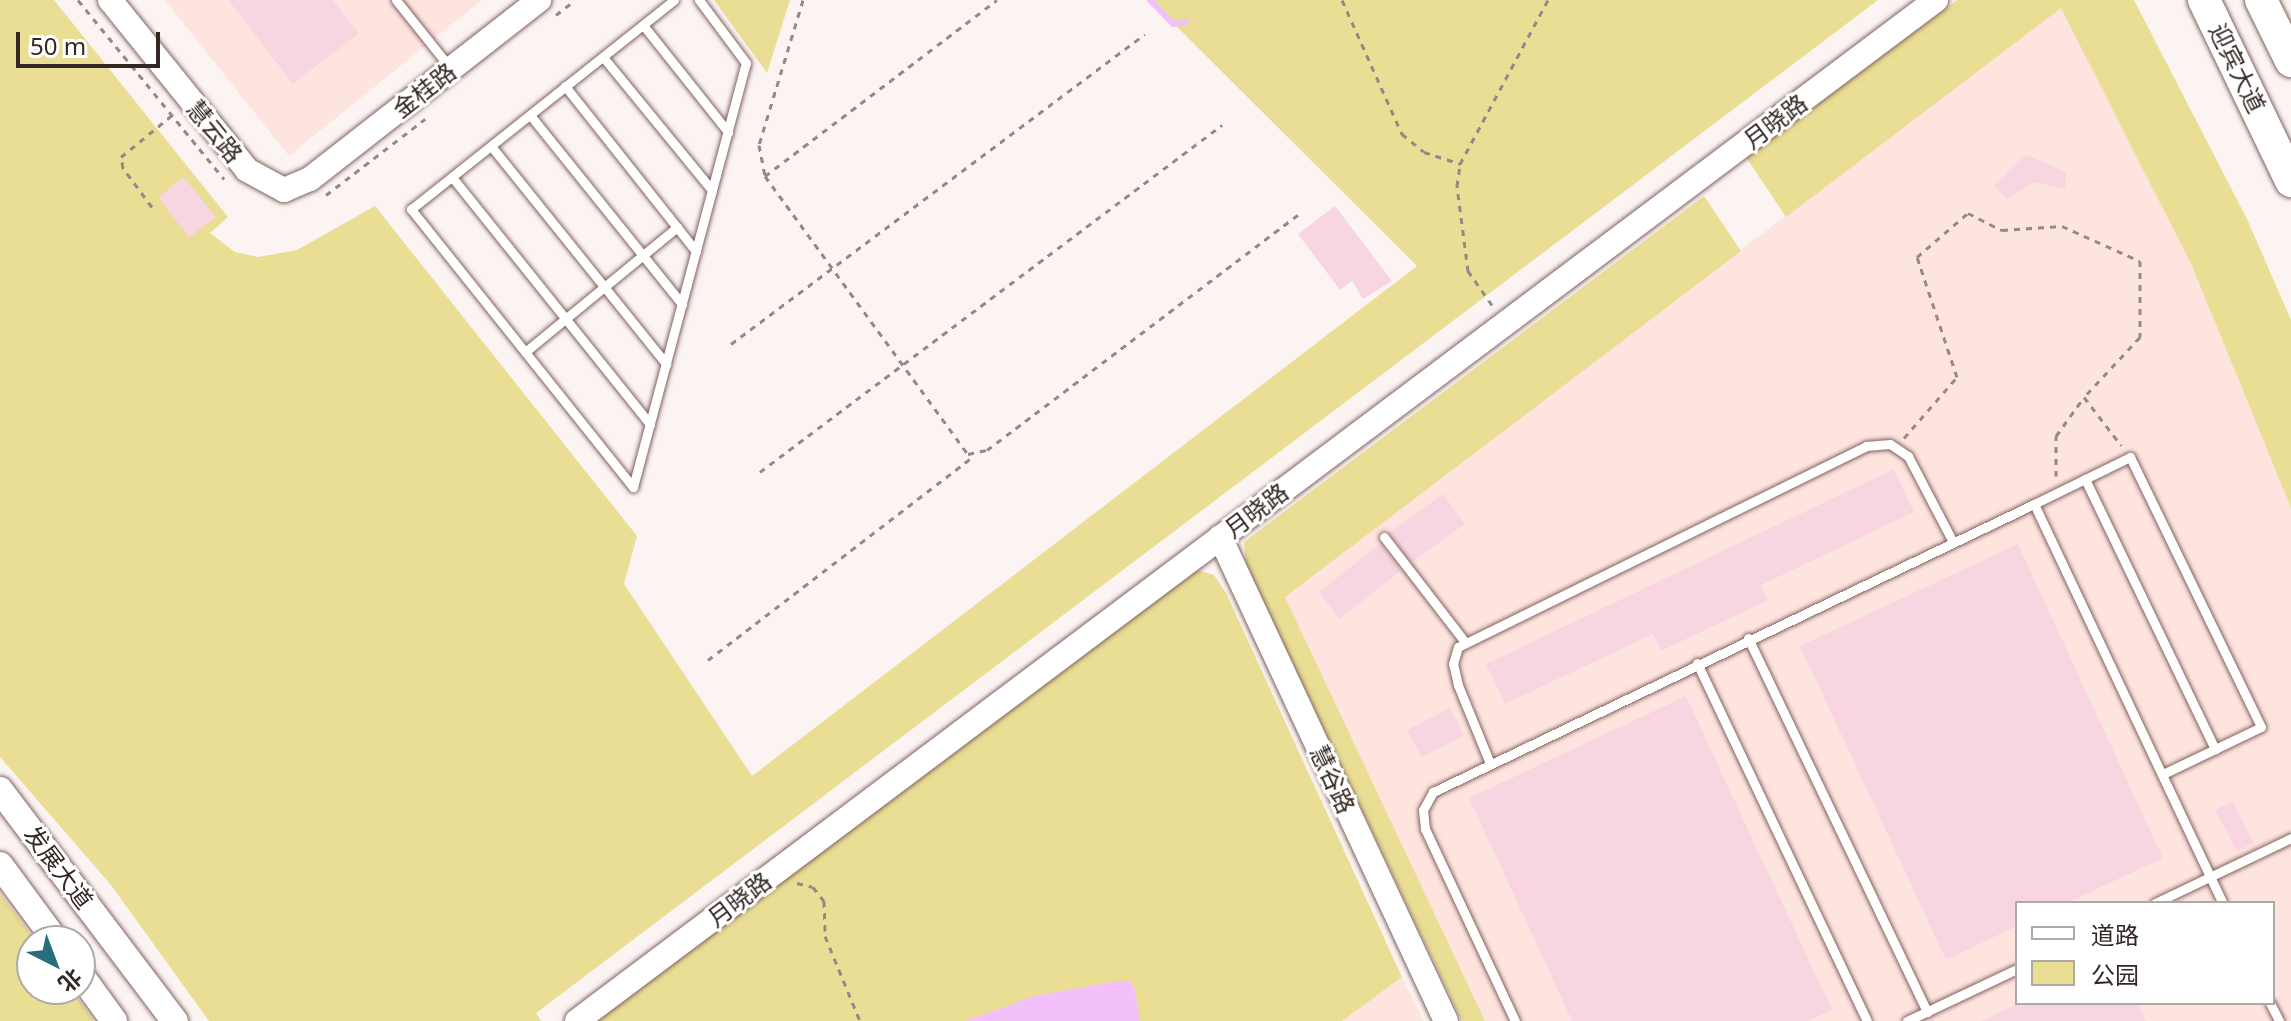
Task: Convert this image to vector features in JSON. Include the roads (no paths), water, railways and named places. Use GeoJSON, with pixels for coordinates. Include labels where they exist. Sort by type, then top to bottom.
{"type":"FeatureCollection","features":[{"type":"Feature","properties":{"kind":"highway","name":"迎宾大道"},"geometry":{"type":"LineString","coordinates":[[2204,0],[2291,181]]}},
{"type":"Feature","properties":{"kind":"highway"},"geometry":{"type":"LineString","coordinates":[[2261,0],[2291,61]]}},
{"type":"Feature","properties":{"kind":"main road","name":"发展大道"},"geometry":{"type":"LineString","coordinates":[[0,790],[175,1021]]}},
{"type":"Feature","properties":{"kind":"main road","name":"发展大道"},"geometry":{"type":"LineString","coordinates":[[0,865],[44,925]]}},
{"type":"Feature","properties":{"kind":"main road"},"geometry":{"type":"LineString","coordinates":[[96,996],[114,1021]]}},
{"type":"Feature","properties":{"kind":"street","name":"慧云路"},"geometry":{"type":"LineString","coordinates":[[110,0],[247,170],[284,190],[310,183]]}},
{"type":"Feature","properties":{"kind":"street","name":"慧云路"},"geometry":{"type":"LineString","coordinates":[[129,0],[259,161],[310,183]]}},
{"type":"Feature","properties":{"kind":"street","name":"金桂路"},"geometry":{"type":"LineString","coordinates":[[310,183],[515,0]]}},
{"type":"Feature","properties":{"kind":"street","name":"月晓路"},"geometry":{"type":"LineString","coordinates":[[577,1021],[1936,0]]}},
{"type":"Feature","properties":{"kind":"street","name":"金桂路"},"geometry":{"type":"LineString","coordinates":[[447,63],[545,10]]}},
{"type":"Feature","properties":{"kind":"street","name":"慧谷路"},"geometry":{"type":"LineString","coordinates":[[1220,537],[1446,1021]]}},
{"type":"Feature","properties":{"kind":"lane"},"geometry":{"type":"LineString","coordinates":[[396,0],[447,63]]}},
{"type":"Feature","properties":{"kind":"lane"},"geometry":{"type":"LineString","coordinates":[[674,0],[411,209],[633,487],[746,63],[699,0]]}},
{"type":"Feature","properties":{"kind":"lane"},"geometry":{"type":"LineString","coordinates":[[643,25],[728,132]]}},
{"type":"Feature","properties":{"kind":"lane"},"geometry":{"type":"LineString","coordinates":[[603,57],[712,190]]}},
{"type":"Feature","properties":{"kind":"lane"},"geometry":{"type":"LineString","coordinates":[[565,86],[696,251]]}},
{"type":"Feature","properties":{"kind":"lane"},"geometry":{"type":"LineString","coordinates":[[530,115],[682,304]]}},
{"type":"Feature","properties":{"kind":"lane"},"geometry":{"type":"LineString","coordinates":[[491,146],[666,364]]}},
{"type":"Feature","properties":{"kind":"lane"},"geometry":{"type":"LineString","coordinates":[[452,177],[650,424]]}},
{"type":"Feature","properties":{"kind":"lane"},"geometry":{"type":"LineString","coordinates":[[525,352],[677,227]]}},
{"type":"Feature","properties":{"kind":"lane"},"geometry":{"type":"LineString","coordinates":[[1489,761],[1453,664],[1464,641],[1866,446],[1896,448],[1922,476],[1953,542]]}},
{"type":"Feature","properties":{"kind":"lane"},"geometry":{"type":"LineString","coordinates":[[1515,1021],[1434,850],[1423,810],[1433,792],[1489,761],[2130,457],[2261,727],[2163,774]]}},
{"type":"Feature","properties":{"kind":"lane"},"geometry":{"type":"LineString","coordinates":[[2085,479],[2215,749]]}},
{"type":"Feature","properties":{"kind":"lane"},"geometry":{"type":"LineString","coordinates":[[2034,504],[2222,901]]}},
{"type":"Feature","properties":{"kind":"lane"},"geometry":{"type":"LineString","coordinates":[[1384,537],[1464,641]]}},
{"type":"Feature","properties":{"kind":"lane"},"geometry":{"type":"LineString","coordinates":[[1748,638],[1927,1012]]}},
{"type":"Feature","properties":{"kind":"lane"},"geometry":{"type":"LineString","coordinates":[[1697,663],[1867,1021]]}},
{"type":"Feature","properties":{"kind":"lane"},"geometry":{"type":"LineString","coordinates":[[2159,901],[2291,838]]}},
{"type":"Feature","properties":{"kind":"lane"},"geometry":{"type":"LineString","coordinates":[[1907,1021],[2015,970]]}},
{"type":"Feature","properties":{"kind":"waterway"},"geometry":{"type":"LineString","coordinates":[[1150,0],[1173,24],[1186,22]]}}]}
